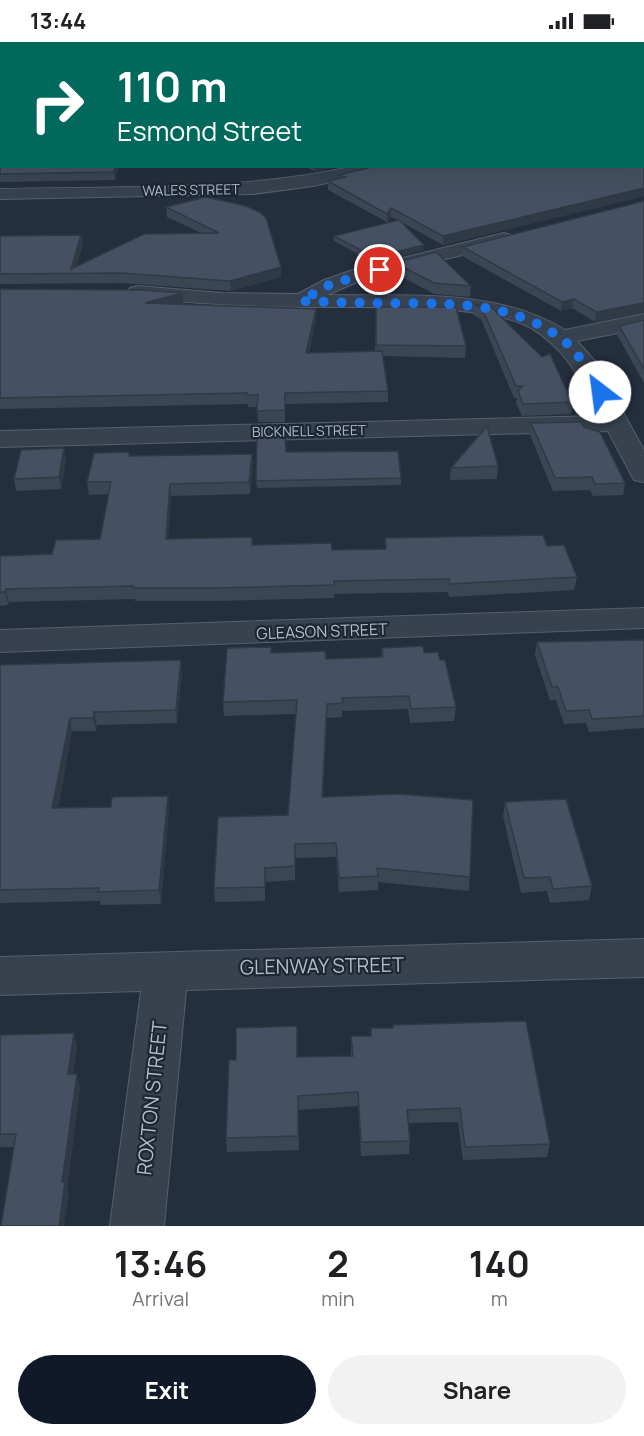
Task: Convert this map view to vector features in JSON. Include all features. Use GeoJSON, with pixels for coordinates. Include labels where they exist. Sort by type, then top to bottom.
{"type":"FeatureCollection","features":[{"type":"Feature","properties":{"kind":"street","name":"WALES STREET"},"geometry":{"type":"LineString","coordinates":[[0,194],[147,195],[286,186],[371,168]]}},
{"type":"Feature","properties":{"kind":"street"},"geometry":{"type":"LineString","coordinates":[[301,301],[331,284],[357,275],[523,234]]}},
{"type":"Feature","properties":{"kind":"street"},"geometry":{"type":"LineString","coordinates":[[112,291],[222,299],[477,306],[510,313],[536,322],[561,338],[582,360],[644,473]]}},
{"type":"Feature","properties":{"kind":"street"},"geometry":{"type":"LineString","coordinates":[[561,338],[644,321]]}},
{"type":"Feature","properties":{"kind":"street","name":"BICKNELL STREET"},"geometry":{"type":"LineString","coordinates":[[0,439],[618,423]]}},
{"type":"Feature","properties":{"kind":"street","name":"GLEASON STREET"},"geometry":{"type":"LineString","coordinates":[[0,642],[644,618]]}},
{"type":"Feature","properties":{"kind":"street","name":"GLENWAY STREET"},"geometry":{"type":"LineString","coordinates":[[0,976],[644,958]]}},
{"type":"Feature","properties":{"kind":"street","name":"ROXTON STREET"},"geometry":{"type":"LineString","coordinates":[[137,1226],[166,970]]}},
{"type":"Feature","properties":{"kind":"building"},"geometry":{"type":"Polygon","coordinates":[[[0,168],[115,168],[114,172],[0,174],[0,168]]]}},
{"type":"Feature","properties":{"kind":"building"},"geometry":{"type":"Polygon","coordinates":[[[368,168],[644,168],[644,188],[443,236],[391,208],[387,214],[328,181],[345,177],[338,175],[368,168]]]}},
{"type":"Feature","properties":{"kind":"building"},"geometry":{"type":"Polygon","coordinates":[[[206,197],[246,206],[261,213],[266,218],[281,267],[230,281],[121,273],[0,274],[0,236],[81,235],[71,269],[144,234],[219,233],[166,207],[206,197]]]}},
{"type":"Feature","properties":{"kind":"building"},"geometry":{"type":"Polygon","coordinates":[[[644,201],[644,303],[596,312],[574,299],[562,302],[463,247],[644,201]]]}},
{"type":"Feature","properties":{"kind":"building"},"geometry":{"type":"Polygon","coordinates":[[[399,220],[424,245],[374,257],[334,236],[399,220]]]}},
{"type":"Feature","properties":{"kind":"building"},"geometry":{"type":"Polygon","coordinates":[[[436,252],[471,286],[434,283],[395,263],[436,252]]]}},
{"type":"Feature","properties":{"kind":"building"},"geometry":{"type":"Polygon","coordinates":[[[0,289],[142,290],[183,293],[145,303],[316,309],[306,353],[382,351],[388,391],[285,393],[285,410],[257,411],[258,395],[247,395],[247,393],[0,398],[0,289]]]}},
{"type":"Feature","properties":{"kind":"building"},"geometry":{"type":"Polygon","coordinates":[[[474,304],[491,307],[542,357],[550,354],[572,402],[523,404],[518,391],[523,386],[516,386],[482,308],[474,304]]]}},
{"type":"Feature","properties":{"kind":"building"},"geometry":{"type":"Polygon","coordinates":[[[376,307],[456,307],[466,346],[376,345],[376,307]]]}},
{"type":"Feature","properties":{"kind":"building"},"geometry":{"type":"Polygon","coordinates":[[[644,320],[644,369],[619,326],[644,320]]]}},
{"type":"Feature","properties":{"kind":"building"},"geometry":{"type":"Polygon","coordinates":[[[581,422],[584,427],[600,432],[625,483],[595,484],[592,477],[555,478],[531,423],[581,422]]]}},
{"type":"Feature","properties":{"kind":"building"},"geometry":{"type":"Polygon","coordinates":[[[487,426],[498,466],[451,468],[487,426]]]}},
{"type":"Feature","properties":{"kind":"building"},"geometry":{"type":"Polygon","coordinates":[[[285,435],[286,452],[398,451],[401,478],[256,481],[257,436],[285,435]]]}},
{"type":"Feature","properties":{"kind":"building"},"geometry":{"type":"Polygon","coordinates":[[[64,448],[59,477],[14,479],[21,450],[64,448]]]}},
{"type":"Feature","properties":{"kind":"building"},"geometry":{"type":"Polygon","coordinates":[[[129,452],[129,456],[252,454],[249,482],[170,484],[166,539],[252,537],[252,545],[331,543],[332,550],[386,549],[385,538],[543,535],[547,546],[564,545],[577,577],[450,584],[449,579],[334,581],[334,585],[214,588],[134,588],[134,586],[6,589],[5,592],[0,592],[0,556],[52,554],[56,540],[100,539],[111,482],[87,482],[94,453],[129,452]]]}},
{"type":"Feature","properties":{"kind":"building"},"geometry":{"type":"Polygon","coordinates":[[[644,640],[644,716],[592,719],[589,710],[566,711],[558,687],[552,687],[537,642],[644,640]]]}},
{"type":"Feature","properties":{"kind":"building"},"geometry":{"type":"Polygon","coordinates":[[[423,646],[424,653],[438,652],[440,660],[445,660],[456,707],[411,709],[409,696],[342,698],[343,703],[327,704],[322,797],[399,794],[473,800],[470,877],[377,868],[378,876],[339,878],[336,843],[295,844],[295,866],[265,868],[265,887],[214,888],[218,817],[288,815],[297,700],[223,702],[227,648],[271,647],[271,653],[325,651],[326,659],[383,657],[382,648],[423,646]]]}},
{"type":"Feature","properties":{"kind":"building"},"geometry":{"type":"Polygon","coordinates":[[[181,660],[176,710],[94,712],[93,718],[70,718],[52,808],[111,807],[112,797],[168,796],[159,890],[98,892],[99,888],[0,890],[0,665],[181,660]]]}},
{"type":"Feature","properties":{"kind":"building"},"geometry":{"type":"Polygon","coordinates":[[[566,799],[592,886],[553,889],[550,877],[524,878],[505,802],[566,799]]]}},
{"type":"Feature","properties":{"kind":"building"},"geometry":{"type":"Polygon","coordinates":[[[526,1021],[550,1144],[465,1147],[460,1108],[407,1110],[410,1141],[361,1142],[358,1092],[298,1096],[298,1136],[226,1138],[229,1060],[236,1060],[236,1028],[297,1026],[297,1057],[353,1056],[351,1036],[371,1036],[371,1028],[393,1028],[393,1025],[526,1021]]]}},
{"type":"Feature","properties":{"kind":"building"},"geometry":{"type":"Polygon","coordinates":[[[74,1033],[68,1074],[77,1074],[62,1182],[65,1182],[59,1226],[1,1226],[16,1134],[0,1134],[0,1035],[74,1033]]]}},
{"type":"Feature","properties":{"kind":"route"},"geometry":{"type":"LineString","coordinates":[[380,270],[331,284],[301,301],[449,304],[477,306],[510,313],[536,322],[561,338],[582,360],[600,392]]}}]}
